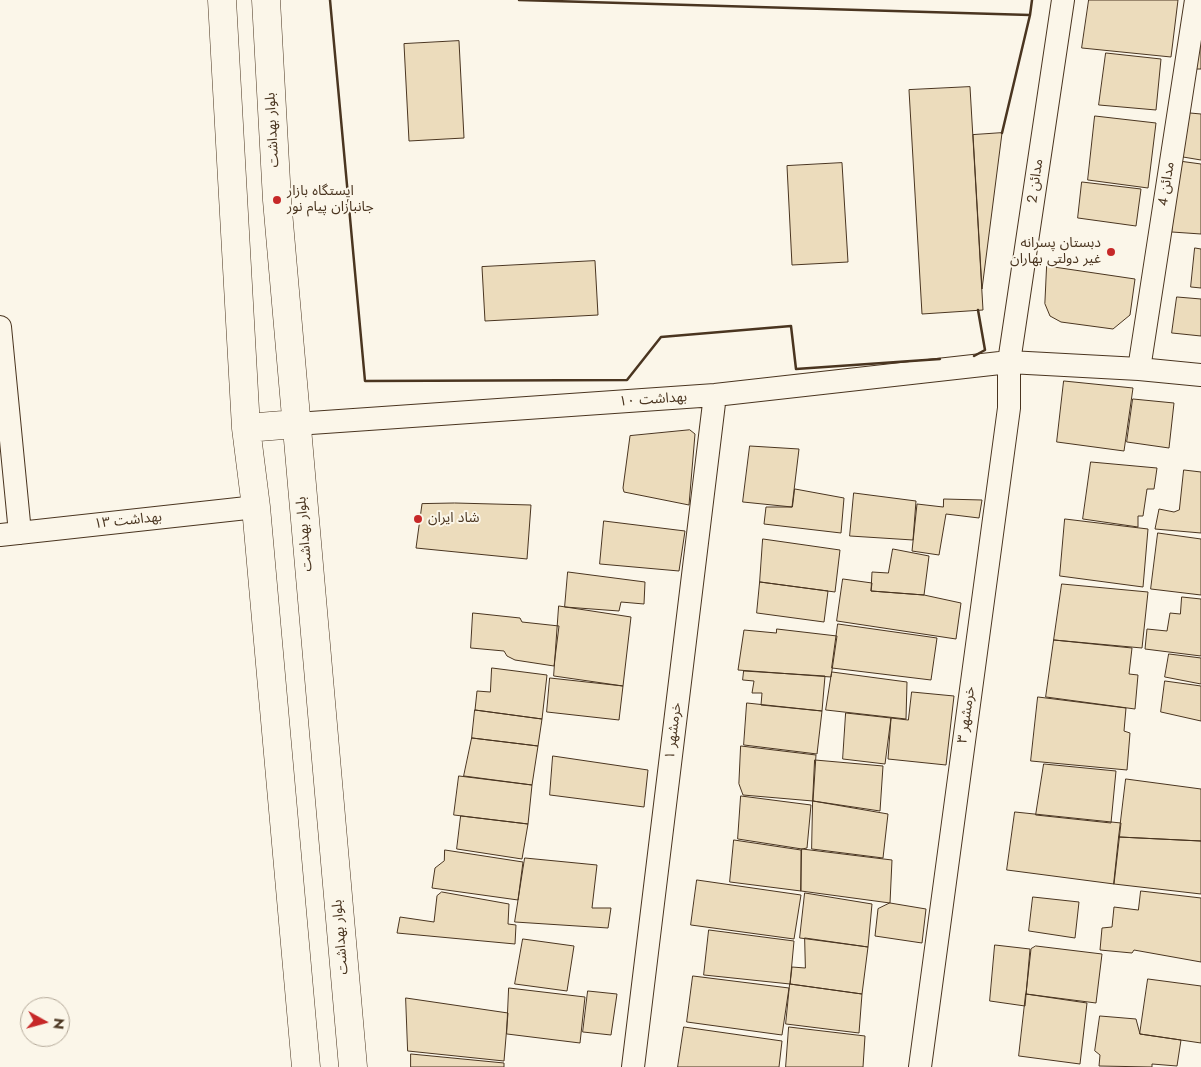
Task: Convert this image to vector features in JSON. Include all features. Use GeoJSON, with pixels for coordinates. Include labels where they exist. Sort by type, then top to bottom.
{"type":"FeatureCollection","features":[{"type":"Feature","properties":{"kind":"main road"},"geometry":{"type":"LineString","coordinates":[[222,0],[246,428],[256,508],[306,1067]]}},
{"type":"Feature","properties":{"kind":"main road","name":"بلوار بهداشت"},"geometry":{"type":"LineString","coordinates":[[266,0],[277,200],[353,1067]]}},
{"type":"Feature","properties":{"kind":"main road"},"geometry":{"type":"LineString","coordinates":[[246,428],[296,424]]}},
{"type":"Feature","properties":{"kind":"street","name":"مدائن 2"},"geometry":{"type":"LineString","coordinates":[[1009,362],[1063,0]]}},
{"type":"Feature","properties":{"kind":"street","name":"مدائن 4"},"geometry":{"type":"LineString","coordinates":[[1139,368],[1196,0]]}},
{"type":"Feature","properties":{"kind":"street"},"geometry":{"type":"LineString","coordinates":[[0,328],[10,534]]}},
{"type":"Feature","properties":{"kind":"street","name":"بهداشت ۱۰"},"geometry":{"type":"LineString","coordinates":[[296,424],[715,395],[1009,362],[1139,368],[1201,375]]}},
{"type":"Feature","properties":{"kind":"street","name":"خرمشهر ۳"},"geometry":{"type":"LineString","coordinates":[[920,1067],[1008,418],[1009,362]]}},
{"type":"Feature","properties":{"kind":"street","name":"خرمشهر ۱"},"geometry":{"type":"LineString","coordinates":[[633,1067],[715,395]]}},
{"type":"Feature","properties":{"kind":"street","name":"بهداشت ۱۳"},"geometry":{"type":"LineString","coordinates":[[10,534],[256,508]]}},
{"type":"Feature","properties":{"kind":"building"},"geometry":{"type":"Polygon","coordinates":[[[1089,0],[1178,0],[1171,57],[1082,48],[1089,0]]]}},
{"type":"Feature","properties":{"kind":"building"},"geometry":{"type":"Polygon","coordinates":[[[1201,37],[1201,69],[1196,69],[1201,37]]]}},
{"type":"Feature","properties":{"kind":"building"},"geometry":{"type":"Polygon","coordinates":[[[459,41],[464,138],[409,141],[404,44],[459,41]]]}},
{"type":"Feature","properties":{"kind":"building"},"geometry":{"type":"Polygon","coordinates":[[[1106,53],[1161,59],[1156,110],[1099,105],[1106,53]]]}},
{"type":"Feature","properties":{"kind":"building"},"geometry":{"type":"Polygon","coordinates":[[[970,87],[983,310],[922,314],[909,90],[970,87]]]}},
{"type":"Feature","properties":{"kind":"building"},"geometry":{"type":"Polygon","coordinates":[[[1190,113],[1201,114],[1201,160],[1183,157],[1190,113]]]}},
{"type":"Feature","properties":{"kind":"building"},"geometry":{"type":"Polygon","coordinates":[[[1095,116],[1156,123],[1148,188],[1088,180],[1095,116]]]}},
{"type":"Feature","properties":{"kind":"building"},"geometry":{"type":"Polygon","coordinates":[[[1002,133],[982,289],[973,135],[1002,133]]]}},
{"type":"Feature","properties":{"kind":"building"},"geometry":{"type":"Polygon","coordinates":[[[1179,161],[1201,164],[1201,234],[1172,232],[1179,161]]]}},
{"type":"Feature","properties":{"kind":"building"},"geometry":{"type":"Polygon","coordinates":[[[842,163],[848,262],[792,265],[787,166],[842,163]]]}},
{"type":"Feature","properties":{"kind":"building"},"geometry":{"type":"Polygon","coordinates":[[[1082,182],[1141,189],[1136,226],[1078,218],[1082,182]]]}},
{"type":"Feature","properties":{"kind":"building"},"geometry":{"type":"Polygon","coordinates":[[[1195,248],[1201,249],[1201,288],[1191,287],[1195,248]]]}},
{"type":"Feature","properties":{"kind":"building"},"geometry":{"type":"Polygon","coordinates":[[[595,261],[598,315],[485,321],[482,267],[595,261]]]}},
{"type":"Feature","properties":{"kind":"building"},"geometry":{"type":"Polygon","coordinates":[[[1047,266],[1135,279],[1130,315],[1113,329],[1061,322],[1050,316],[1045,304],[1047,266]]]}},
{"type":"Feature","properties":{"kind":"building"},"geometry":{"type":"Polygon","coordinates":[[[1177,297],[1201,299],[1201,336],[1172,333],[1177,297]]]}},
{"type":"Feature","properties":{"kind":"building"},"geometry":{"type":"Polygon","coordinates":[[[1064,381],[1133,388],[1124,451],[1057,442],[1064,381]]]}},
{"type":"Feature","properties":{"kind":"building"},"geometry":{"type":"Polygon","coordinates":[[[1133,399],[1174,403],[1169,448],[1127,442],[1133,399]]]}},
{"type":"Feature","properties":{"kind":"building"},"geometry":{"type":"Polygon","coordinates":[[[690,430],[695,434],[689,505],[624,492],[630,436],[690,430]]]}},
{"type":"Feature","properties":{"kind":"building"},"geometry":{"type":"Polygon","coordinates":[[[750,446],[799,449],[792,507],[743,502],[750,446]]]}},
{"type":"Feature","properties":{"kind":"building"},"geometry":{"type":"Polygon","coordinates":[[[1091,462],[1157,468],[1154,489],[1147,489],[1143,516],[1138,516],[1138,527],[1083,519],[1091,462]]]}},
{"type":"Feature","properties":{"kind":"building"},"geometry":{"type":"Polygon","coordinates":[[[1184,470],[1201,472],[1201,533],[1155,529],[1159,509],[1174,512],[1179,510],[1184,470]]]}},
{"type":"Feature","properties":{"kind":"building"},"geometry":{"type":"Polygon","coordinates":[[[795,489],[844,498],[841,533],[764,524],[766,507],[792,507],[795,489]]]}},
{"type":"Feature","properties":{"kind":"building"},"geometry":{"type":"Polygon","coordinates":[[[854,493],[916,501],[913,540],[850,536],[854,493]]]}},
{"type":"Feature","properties":{"kind":"building"},"geometry":{"type":"Polygon","coordinates":[[[944,499],[982,500],[979,518],[946,514],[939,555],[912,551],[917,504],[943,507],[944,499]]]}},
{"type":"Feature","properties":{"kind":"building"},"geometry":{"type":"Polygon","coordinates":[[[422,504],[531,505],[527,559],[416,548],[422,504]]]}},
{"type":"Feature","properties":{"kind":"building"},"geometry":{"type":"Polygon","coordinates":[[[1065,519],[1148,529],[1143,587],[1060,576],[1065,519]]]}},
{"type":"Feature","properties":{"kind":"building"},"geometry":{"type":"Polygon","coordinates":[[[604,521],[685,531],[679,571],[600,564],[604,521]]]}},
{"type":"Feature","properties":{"kind":"building"},"geometry":{"type":"Polygon","coordinates":[[[1158,533],[1201,539],[1201,595],[1151,589],[1158,533]]]}},
{"type":"Feature","properties":{"kind":"building"},"geometry":{"type":"Polygon","coordinates":[[[763,539],[840,550],[835,592],[760,582],[763,539]]]}},
{"type":"Feature","properties":{"kind":"building"},"geometry":{"type":"Polygon","coordinates":[[[893,549],[929,556],[924,595],[871,591],[872,572],[888,573],[893,549]]]}},
{"type":"Feature","properties":{"kind":"building"},"geometry":{"type":"Polygon","coordinates":[[[568,572],[645,582],[644,604],[621,602],[619,611],[565,607],[568,572]]]}},
{"type":"Feature","properties":{"kind":"building"},"geometry":{"type":"Polygon","coordinates":[[[843,579],[872,583],[871,591],[924,595],[961,603],[956,639],[837,621],[843,579]]]}},
{"type":"Feature","properties":{"kind":"building"},"geometry":{"type":"Polygon","coordinates":[[[760,582],[828,591],[824,622],[757,613],[760,582]]]}},
{"type":"Feature","properties":{"kind":"building"},"geometry":{"type":"Polygon","coordinates":[[[1062,584],[1148,592],[1142,648],[1054,640],[1062,584]]]}},
{"type":"Feature","properties":{"kind":"building"},"geometry":{"type":"Polygon","coordinates":[[[1182,597],[1201,599],[1201,656],[1145,649],[1147,629],[1167,631],[1170,613],[1180,614],[1182,597]]]}},
{"type":"Feature","properties":{"kind":"building"},"geometry":{"type":"Polygon","coordinates":[[[559,606],[631,617],[623,686],[554,676],[559,606]]]}},
{"type":"Feature","properties":{"kind":"building"},"geometry":{"type":"Polygon","coordinates":[[[473,613],[520,618],[522,622],[559,626],[554,666],[515,660],[507,656],[504,651],[471,648],[473,613]]]}},
{"type":"Feature","properties":{"kind":"building"},"geometry":{"type":"Polygon","coordinates":[[[838,624],[937,638],[931,680],[832,668],[838,624]]]}},
{"type":"Feature","properties":{"kind":"building"},"geometry":{"type":"Polygon","coordinates":[[[777,629],[837,636],[831,677],[738,670],[744,630],[776,633],[777,629]]]}},
{"type":"Feature","properties":{"kind":"building"},"geometry":{"type":"Polygon","coordinates":[[[1054,640],[1132,648],[1129,674],[1138,675],[1135,709],[1046,697],[1054,640]]]}},
{"type":"Feature","properties":{"kind":"building"},"geometry":{"type":"Polygon","coordinates":[[[1169,654],[1201,658],[1201,684],[1165,677],[1169,654]]]}},
{"type":"Feature","properties":{"kind":"building"},"geometry":{"type":"Polygon","coordinates":[[[492,668],[547,675],[542,719],[475,710],[477,691],[490,692],[492,668]]]}},
{"type":"Feature","properties":{"kind":"building"},"geometry":{"type":"Polygon","coordinates":[[[744,671],[825,676],[822,711],[761,705],[762,693],[752,693],[754,681],[743,680],[744,671]]]}},
{"type":"Feature","properties":{"kind":"building"},"geometry":{"type":"Polygon","coordinates":[[[832,672],[907,682],[906,719],[826,710],[832,672]]]}},
{"type":"Feature","properties":{"kind":"building"},"geometry":{"type":"Polygon","coordinates":[[[550,678],[623,686],[619,720],[547,712],[550,678]]]}},
{"type":"Feature","properties":{"kind":"building"},"geometry":{"type":"Polygon","coordinates":[[[1165,681],[1201,686],[1201,721],[1161,712],[1165,681]]]}},
{"type":"Feature","properties":{"kind":"building"},"geometry":{"type":"Polygon","coordinates":[[[912,692],[954,696],[946,765],[888,759],[891,718],[908,720],[912,692]]]}},
{"type":"Feature","properties":{"kind":"building"},"geometry":{"type":"Polygon","coordinates":[[[1038,697],[1126,708],[1124,731],[1130,733],[1127,770],[1031,761],[1038,697]]]}},
{"type":"Feature","properties":{"kind":"building"},"geometry":{"type":"Polygon","coordinates":[[[747,703],[822,711],[817,754],[744,745],[747,703]]]}},
{"type":"Feature","properties":{"kind":"building"},"geometry":{"type":"Polygon","coordinates":[[[475,710],[542,719],[538,746],[472,738],[475,710]]]}},
{"type":"Feature","properties":{"kind":"building"},"geometry":{"type":"Polygon","coordinates":[[[846,713],[891,718],[885,764],[843,759],[846,713]]]}},
{"type":"Feature","properties":{"kind":"building"},"geometry":{"type":"Polygon","coordinates":[[[472,738],[538,746],[532,785],[464,776],[472,738]]]}},
{"type":"Feature","properties":{"kind":"building"},"geometry":{"type":"Polygon","coordinates":[[[741,746],[816,755],[813,801],[743,795],[739,784],[741,746]]]}},
{"type":"Feature","properties":{"kind":"building"},"geometry":{"type":"Polygon","coordinates":[[[553,756],[648,770],[644,807],[550,795],[553,756]]]}},
{"type":"Feature","properties":{"kind":"building"},"geometry":{"type":"Polygon","coordinates":[[[815,760],[883,766],[880,811],[813,801],[815,760]]]}},
{"type":"Feature","properties":{"kind":"building"},"geometry":{"type":"Polygon","coordinates":[[[1044,764],[1116,771],[1111,823],[1036,815],[1044,764]]]}},
{"type":"Feature","properties":{"kind":"building"},"geometry":{"type":"Polygon","coordinates":[[[459,776],[532,785],[528,824],[454,815],[459,776]]]}},
{"type":"Feature","properties":{"kind":"building"},"geometry":{"type":"Polygon","coordinates":[[[1126,779],[1201,789],[1201,841],[1119,837],[1126,779]]]}},
{"type":"Feature","properties":{"kind":"building"},"geometry":{"type":"Polygon","coordinates":[[[741,796],[811,805],[807,848],[802,849],[738,839],[741,796]]]}},
{"type":"Feature","properties":{"kind":"building"},"geometry":{"type":"Polygon","coordinates":[[[813,801],[888,814],[883,858],[812,849],[813,801]]]}},
{"type":"Feature","properties":{"kind":"building"},"geometry":{"type":"Polygon","coordinates":[[[1015,812],[1121,823],[1114,884],[1007,870],[1015,812]]]}},
{"type":"Feature","properties":{"kind":"building"},"geometry":{"type":"Polygon","coordinates":[[[461,816],[528,824],[522,859],[457,849],[461,816]]]}},
{"type":"Feature","properties":{"kind":"building"},"geometry":{"type":"Polygon","coordinates":[[[1119,837],[1201,841],[1201,894],[1114,884],[1119,837]]]}},
{"type":"Feature","properties":{"kind":"building"},"geometry":{"type":"Polygon","coordinates":[[[734,840],[801,850],[801,891],[730,882],[734,840]]]}},
{"type":"Feature","properties":{"kind":"building"},"geometry":{"type":"Polygon","coordinates":[[[802,849],[892,860],[890,903],[801,891],[802,849]]]}},
{"type":"Feature","properties":{"kind":"building"},"geometry":{"type":"Polygon","coordinates":[[[445,850],[523,862],[518,900],[432,888],[435,868],[444,861],[445,850]]]}},
{"type":"Feature","properties":{"kind":"building"},"geometry":{"type":"Polygon","coordinates":[[[525,858],[597,865],[592,908],[611,908],[608,928],[515,922],[525,858]]]}},
{"type":"Feature","properties":{"kind":"building"},"geometry":{"type":"Polygon","coordinates":[[[697,880],[801,895],[794,939],[691,925],[697,880]]]}},
{"type":"Feature","properties":{"kind":"building"},"geometry":{"type":"Polygon","coordinates":[[[1141,891],[1201,898],[1201,962],[1134,950],[1132,953],[1100,950],[1102,928],[1112,927],[1114,907],[1138,910],[1141,891]]]}},
{"type":"Feature","properties":{"kind":"building"},"geometry":{"type":"Polygon","coordinates":[[[442,892],[509,904],[508,924],[516,925],[515,944],[397,933],[400,917],[434,922],[437,896],[442,892]]]}},
{"type":"Feature","properties":{"kind":"building"},"geometry":{"type":"Polygon","coordinates":[[[805,893],[872,904],[868,947],[800,938],[805,893]]]}},
{"type":"Feature","properties":{"kind":"building"},"geometry":{"type":"Polygon","coordinates":[[[1033,897],[1079,902],[1075,938],[1029,931],[1033,897]]]}},
{"type":"Feature","properties":{"kind":"building"},"geometry":{"type":"Polygon","coordinates":[[[890,903],[926,909],[922,943],[875,936],[878,909],[890,903]]]}},
{"type":"Feature","properties":{"kind":"building"},"geometry":{"type":"Polygon","coordinates":[[[709,930],[794,941],[790,984],[704,975],[709,930]]]}},
{"type":"Feature","properties":{"kind":"building"},"geometry":{"type":"Polygon","coordinates":[[[805,938],[868,947],[862,994],[790,984],[792,967],[805,968],[805,938]]]}},
{"type":"Feature","properties":{"kind":"building"},"geometry":{"type":"Polygon","coordinates":[[[523,939],[574,946],[567,991],[515,984],[523,939]]]}},
{"type":"Feature","properties":{"kind":"building"},"geometry":{"type":"Polygon","coordinates":[[[995,945],[1030,949],[1025,1006],[990,1001],[995,945]]]}},
{"type":"Feature","properties":{"kind":"building"},"geometry":{"type":"Polygon","coordinates":[[[1036,946],[1102,954],[1096,1003],[1026,994],[1031,949],[1036,946]]]}},
{"type":"Feature","properties":{"kind":"building"},"geometry":{"type":"Polygon","coordinates":[[[693,976],[789,988],[782,1035],[687,1022],[693,976]]]}},
{"type":"Feature","properties":{"kind":"building"},"geometry":{"type":"Polygon","coordinates":[[[1148,979],[1201,986],[1201,1043],[1140,1034],[1148,979]]]}},
{"type":"Feature","properties":{"kind":"building"},"geometry":{"type":"Polygon","coordinates":[[[790,984],[862,994],[859,1033],[786,1024],[790,984]]]}},
{"type":"Feature","properties":{"kind":"building"},"geometry":{"type":"Polygon","coordinates":[[[509,988],[585,997],[580,1043],[507,1034],[509,988]]]}},
{"type":"Feature","properties":{"kind":"building"},"geometry":{"type":"Polygon","coordinates":[[[588,991],[617,994],[611,1035],[583,1032],[588,991]]]}},
{"type":"Feature","properties":{"kind":"building"},"geometry":{"type":"Polygon","coordinates":[[[1026,994],[1087,1003],[1080,1064],[1019,1056],[1026,994]]]}},
{"type":"Feature","properties":{"kind":"building"},"geometry":{"type":"Polygon","coordinates":[[[406,998],[508,1013],[504,1061],[408,1051],[406,998]]]}},
{"type":"Feature","properties":{"kind":"building"},"geometry":{"type":"Polygon","coordinates":[[[1100,1016],[1136,1019],[1140,1034],[1181,1040],[1177,1066],[1152,1064],[1152,1067],[1099,1066],[1100,1055],[1095,1051],[1100,1016]]]}},
{"type":"Feature","properties":{"kind":"building"},"geometry":{"type":"Polygon","coordinates":[[[684,1027],[782,1041],[779,1067],[678,1067],[684,1027]]]}},
{"type":"Feature","properties":{"kind":"building"},"geometry":{"type":"Polygon","coordinates":[[[789,1027],[865,1036],[863,1067],[786,1067],[789,1027]]]}},
{"type":"Feature","properties":{"kind":"building"},"geometry":{"type":"Polygon","coordinates":[[[411,1054],[504,1063],[504,1067],[411,1067],[411,1054]]]}},
{"type":"Feature","properties":{"kind":"wall"},"geometry":{"type":"LineString","coordinates":[[330,0],[365,381],[627,380],[661,337],[791,326],[796,369],[940,359]]}},
{"type":"Feature","properties":{"kind":"wall"},"geometry":{"type":"LineString","coordinates":[[519,0],[1030,15],[1002,133]]}},
{"type":"Feature","properties":{"kind":"wall"},"geometry":{"type":"LineString","coordinates":[[1030,15],[1032,0]]}},
{"type":"Feature","properties":{"kind":"wall"},"geometry":{"type":"LineString","coordinates":[[974,356],[985,350],[978,310]]}},
{"type":"Feature","properties":{"kind":"place","name":"ایستگاه بازار جانبازان پیام نور"},"geometry":{"type":"Point","coordinates":[277,200]}},
{"type":"Feature","properties":{"kind":"place","name":"دبستان پسرانه غیر دولتی بهاران"},"geometry":{"type":"Point","coordinates":[1111,252]}},
{"type":"Feature","properties":{"kind":"place","name":"شاد ایران"},"geometry":{"type":"Point","coordinates":[418,519]}}]}
